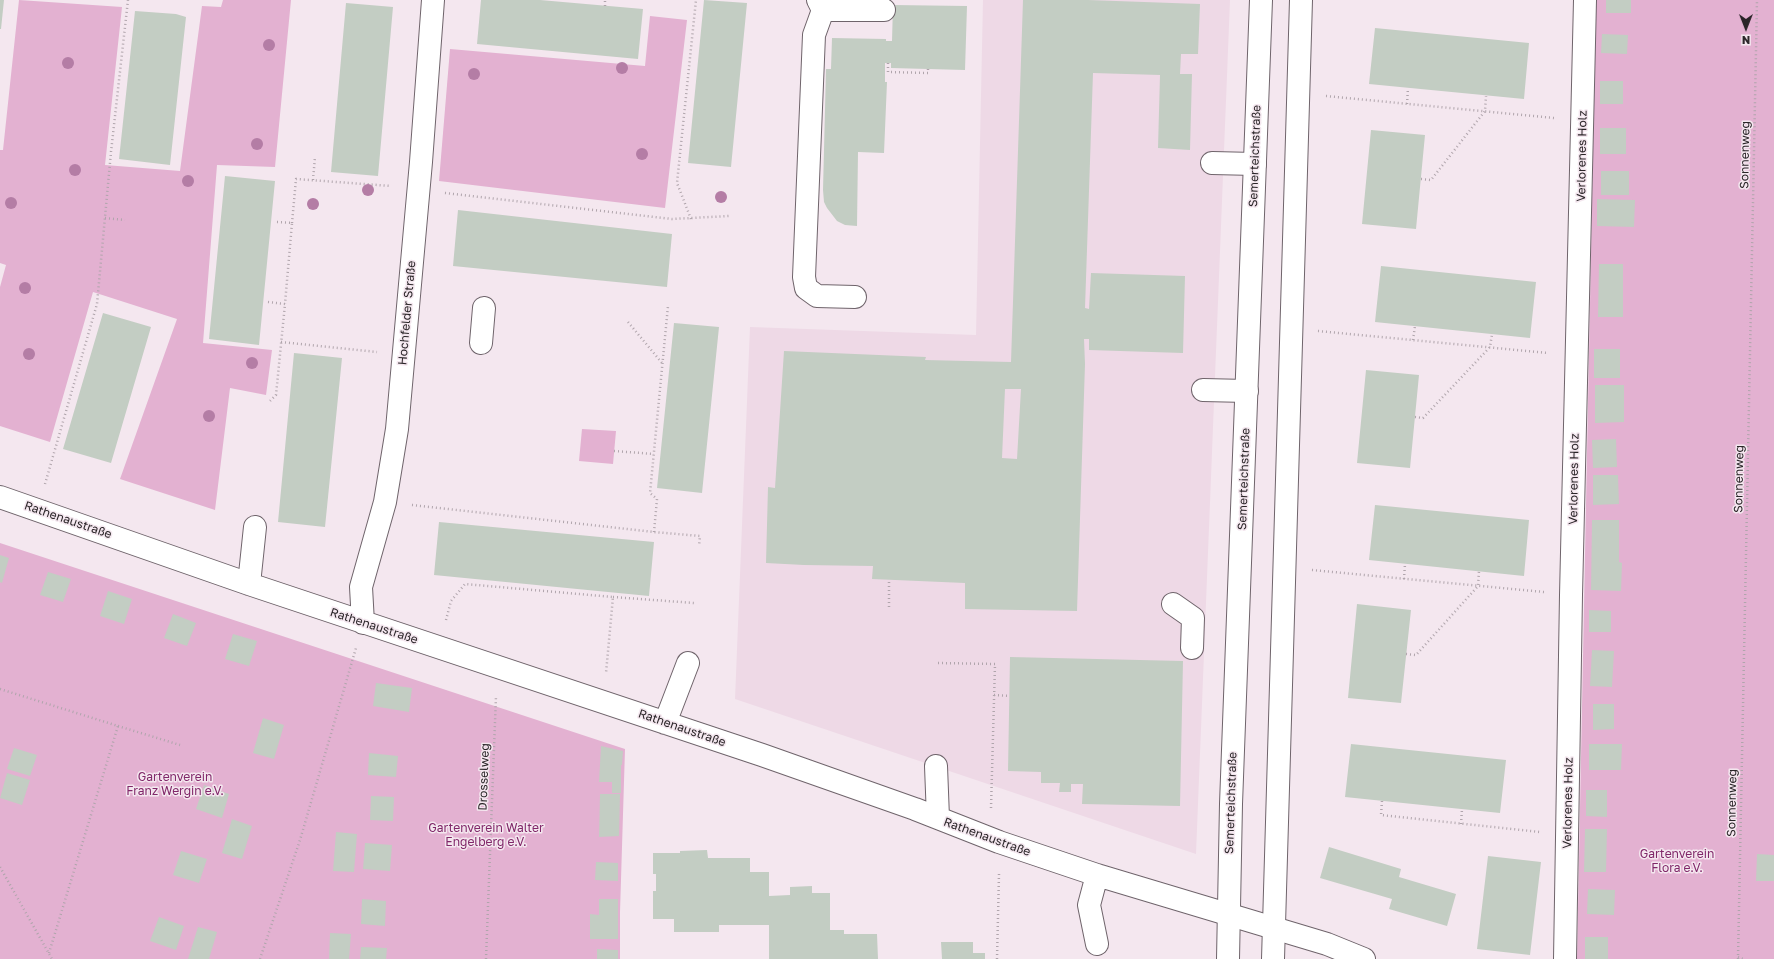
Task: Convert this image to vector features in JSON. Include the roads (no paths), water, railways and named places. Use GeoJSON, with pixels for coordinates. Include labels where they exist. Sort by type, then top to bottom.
{"type":"FeatureCollection","features":[{"type":"Feature","properties":{"kind":"street","name":"Hochfelder Straße"},"geometry":{"type":"LineString","coordinates":[[363,623],[361,587],[385,502],[397,429],[419,189],[433,0]]}},
{"type":"Feature","properties":{"kind":"street","name":"Semerteichstraße"},"geometry":{"type":"LineString","coordinates":[[1228,959],[1232,774],[1262,0]]}},
{"type":"Feature","properties":{"kind":"street"},"geometry":{"type":"LineString","coordinates":[[1273,959],[1301,0]]}},
{"type":"Feature","properties":{"kind":"street","name":"Verlorenes Holz"},"geometry":{"type":"LineString","coordinates":[[1565,959],[1571,594],[1585,0]]}},
{"type":"Feature","properties":{"kind":"street"},"geometry":{"type":"LineString","coordinates":[[856,297],[817,296],[806,288],[804,277],[814,35],[821,5],[884,10]]}},
{"type":"Feature","properties":{"kind":"street"},"geometry":{"type":"LineString","coordinates":[[1212,163],[1255,164]]}},
{"type":"Feature","properties":{"kind":"street"},"geometry":{"type":"LineString","coordinates":[[481,343],[484,308]]}},
{"type":"Feature","properties":{"kind":"street"},"geometry":{"type":"LineString","coordinates":[[1203,390],[1247,391]]}},
{"type":"Feature","properties":{"kind":"street","name":"Rathenaustraße"},"geometry":{"type":"LineString","coordinates":[[0,496],[363,623],[503,668],[762,755],[938,818],[990,839],[1097,875],[1327,944],[1364,959]]}},
{"type":"Feature","properties":{"kind":"street"},"geometry":{"type":"LineString","coordinates":[[249,584],[255,527]]}},
{"type":"Feature","properties":{"kind":"street"},"geometry":{"type":"LineString","coordinates":[[1173,604],[1193,618],[1192,648]]}},
{"type":"Feature","properties":{"kind":"street"},"geometry":{"type":"LineString","coordinates":[[666,723],[688,662]]}},
{"type":"Feature","properties":{"kind":"street"},"geometry":{"type":"LineString","coordinates":[[936,766],[938,818]]}},
{"type":"Feature","properties":{"kind":"street"},"geometry":{"type":"LineString","coordinates":[[1097,875],[1089,905],[1097,944]]}},
{"type":"Feature","properties":{"kind":"park label","name":"Gartenverein Franz Wergin e.V."},"geometry":{"type":"Point","coordinates":[175,784]}},
{"type":"Feature","properties":{"kind":"park label","name":"Gartenverein Walter Engelberg e.V."},"geometry":{"type":"Point","coordinates":[486,835]}},
{"type":"Feature","properties":{"kind":"park label","name":"Gartenverein Flora e.V."},"geometry":{"type":"Point","coordinates":[1677,861]}}]}
